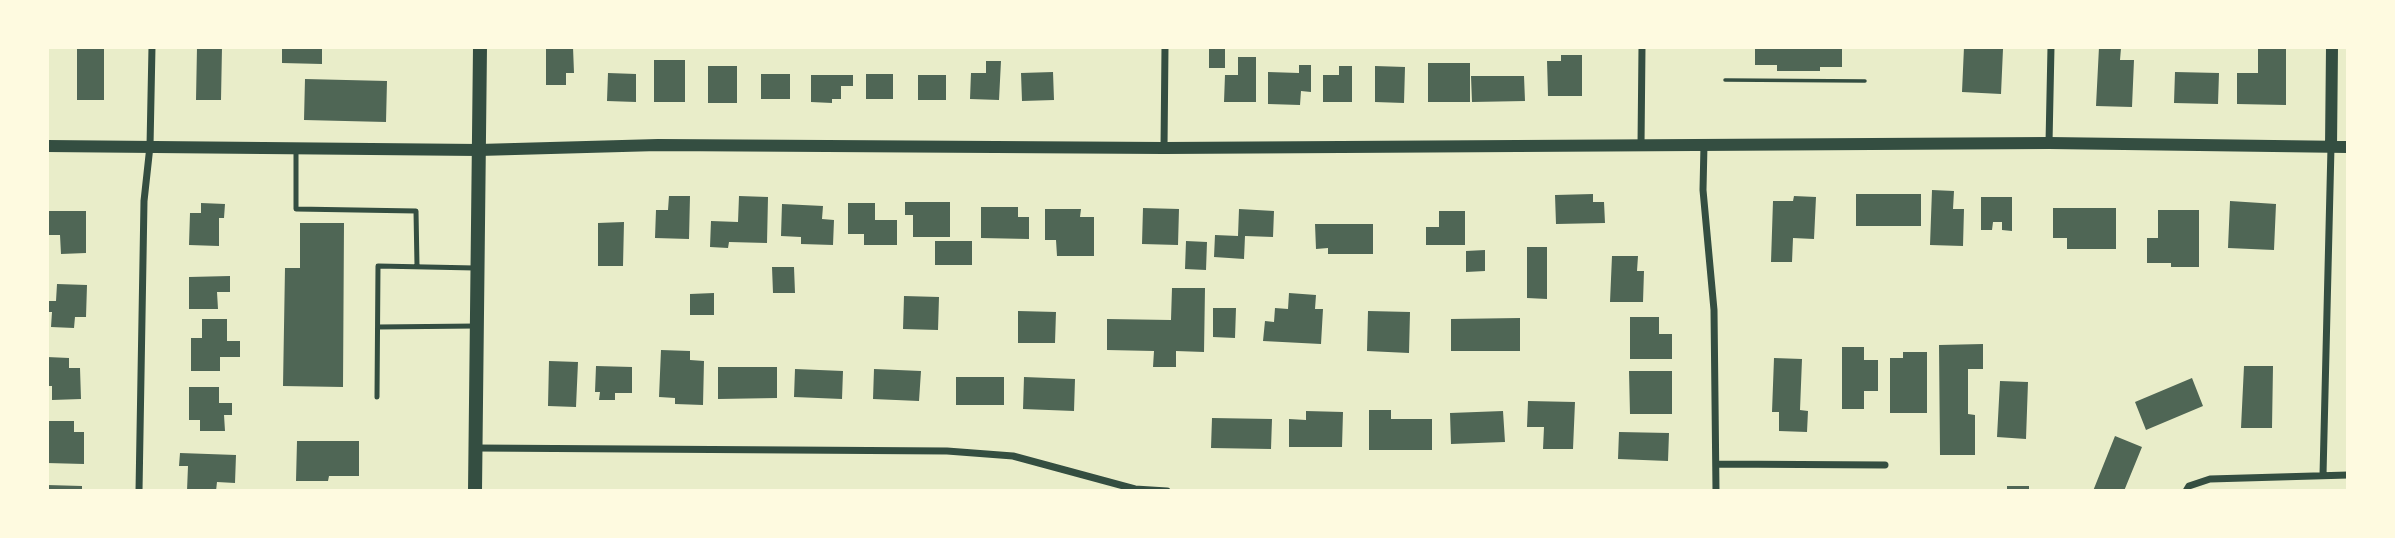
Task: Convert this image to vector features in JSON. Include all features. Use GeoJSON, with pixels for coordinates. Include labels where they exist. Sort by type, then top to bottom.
{"type":"FeatureCollection","features":[{"type":"Feature","properties":{"kind":"main road"},"geometry":{"type":"LineString","coordinates":[[475,491],[480,47]]}},
{"type":"Feature","properties":{"kind":"street"},"geometry":{"type":"LineString","coordinates":[[139,491],[144,201],[150,146],[152,47]]}},
{"type":"Feature","properties":{"kind":"street"},"geometry":{"type":"LineString","coordinates":[[1164,148],[1165,47]]}},
{"type":"Feature","properties":{"kind":"street"},"geometry":{"type":"LineString","coordinates":[[1641,145],[1642,47]]}},
{"type":"Feature","properties":{"kind":"street"},"geometry":{"type":"LineString","coordinates":[[2049,143],[2051,47]]}},
{"type":"Feature","properties":{"kind":"street"},"geometry":{"type":"LineString","coordinates":[[2323,475],[2332,47]]}},
{"type":"Feature","properties":{"kind":"street"},"geometry":{"type":"LineString","coordinates":[[47,146],[479,150],[658,145],[1164,148],[2049,143],[2348,147]]}},
{"type":"Feature","properties":{"kind":"street"},"geometry":{"type":"LineString","coordinates":[[1704,145],[1703,190],[1714,310],[1716,491]]}},
{"type":"Feature","properties":{"kind":"street"},"geometry":{"type":"LineString","coordinates":[[476,448],[947,451],[1013,456],[1135,489],[1167,491]]}},
{"type":"Feature","properties":{"kind":"street"},"geometry":{"type":"LineString","coordinates":[[1716,464],[1885,465]]}},
{"type":"Feature","properties":{"kind":"street"},"geometry":{"type":"LineString","coordinates":[[2187,488],[2210,479],[2348,475]]}},
{"type":"Feature","properties":{"kind":"lane"},"geometry":{"type":"LineString","coordinates":[[296,148],[296,209],[416,211],[416,267]]}},
{"type":"Feature","properties":{"kind":"lane"},"geometry":{"type":"LineString","coordinates":[[377,397],[378,266],[478,268]]}},
{"type":"Feature","properties":{"kind":"lane"},"geometry":{"type":"LineString","coordinates":[[377,327],[477,327]]}},
{"type":"Feature","properties":{"kind":"path"},"geometry":{"type":"LineString","coordinates":[[1725,80],[1865,81]]}},
{"type":"Feature","properties":{"kind":"building"},"geometry":{"type":"Polygon","coordinates":[[[77,47],[104,47],[104,100],[77,100],[77,47]]]}},
{"type":"Feature","properties":{"kind":"building"},"geometry":{"type":"Polygon","coordinates":[[[197,47],[222,47],[221,100],[196,100],[197,47]]]}},
{"type":"Feature","properties":{"kind":"building"},"geometry":{"type":"Polygon","coordinates":[[[282,47],[322,47],[322,64],[282,63],[282,47]]]}},
{"type":"Feature","properties":{"kind":"building"},"geometry":{"type":"Polygon","coordinates":[[[546,47],[573,47],[574,73],[566,73],[566,85],[546,85],[546,47]]]}},
{"type":"Feature","properties":{"kind":"building"},"geometry":{"type":"Polygon","coordinates":[[[1209,47],[1225,47],[1225,68],[1209,68],[1209,47]]]}},
{"type":"Feature","properties":{"kind":"building"},"geometry":{"type":"Polygon","coordinates":[[[1755,47],[1842,47],[1842,67],[1820,67],[1820,71],[1777,71],[1777,65],[1755,65],[1755,47]]]}},
{"type":"Feature","properties":{"kind":"building"},"geometry":{"type":"Polygon","coordinates":[[[1964,47],[2003,49],[2001,94],[1962,92],[1964,47]]]}},
{"type":"Feature","properties":{"kind":"building"},"geometry":{"type":"Polygon","coordinates":[[[2099,47],[2121,48],[2120,60],[2134,60],[2132,107],[2096,106],[2099,47]]]}},
{"type":"Feature","properties":{"kind":"building"},"geometry":{"type":"Polygon","coordinates":[[[2258,48],[2286,49],[2286,105],[2237,104],[2237,73],[2258,73],[2258,48]]]}},
{"type":"Feature","properties":{"kind":"building"},"geometry":{"type":"Polygon","coordinates":[[[1561,55],[1582,55],[1582,96],[1548,96],[1547,61],[1561,61],[1561,55]]]}},
{"type":"Feature","properties":{"kind":"building"},"geometry":{"type":"Polygon","coordinates":[[[1238,57],[1256,57],[1256,102],[1224,102],[1225,75],[1238,75],[1238,57]]]}},
{"type":"Feature","properties":{"kind":"building"},"geometry":{"type":"Polygon","coordinates":[[[654,60],[685,60],[685,102],[654,102],[654,60]]]}},
{"type":"Feature","properties":{"kind":"building"},"geometry":{"type":"Polygon","coordinates":[[[986,61],[1001,61],[999,100],[970,99],[971,73],[986,73],[986,61]]]}},
{"type":"Feature","properties":{"kind":"building"},"geometry":{"type":"Polygon","coordinates":[[[1428,63],[1470,63],[1470,102],[1428,102],[1428,63]]]}},
{"type":"Feature","properties":{"kind":"building"},"geometry":{"type":"Polygon","coordinates":[[[1299,65],[1311,65],[1311,92],[1301,91],[1300,105],[1268,104],[1268,72],[1299,73],[1299,65]]]}},
{"type":"Feature","properties":{"kind":"building"},"geometry":{"type":"Polygon","coordinates":[[[708,66],[737,66],[737,103],[708,103],[708,66]]]}},
{"type":"Feature","properties":{"kind":"building"},"geometry":{"type":"Polygon","coordinates":[[[1339,66],[1352,66],[1352,102],[1323,102],[1323,75],[1339,75],[1339,66]]]}},
{"type":"Feature","properties":{"kind":"building"},"geometry":{"type":"Polygon","coordinates":[[[1375,66],[1405,67],[1404,103],[1375,102],[1375,66]]]}},
{"type":"Feature","properties":{"kind":"building"},"geometry":{"type":"Polygon","coordinates":[[[1053,72],[1054,100],[1022,101],[1021,73],[1053,72]]]}},
{"type":"Feature","properties":{"kind":"building"},"geometry":{"type":"Polygon","coordinates":[[[2175,72],[2219,73],[2218,104],[2174,103],[2175,72]]]}},
{"type":"Feature","properties":{"kind":"building"},"geometry":{"type":"Polygon","coordinates":[[[608,73],[636,74],[636,102],[607,101],[608,73]]]}},
{"type":"Feature","properties":{"kind":"building"},"geometry":{"type":"Polygon","coordinates":[[[761,74],[790,74],[790,99],[761,99],[761,74]]]}},
{"type":"Feature","properties":{"kind":"building"},"geometry":{"type":"Polygon","coordinates":[[[866,74],[893,74],[893,99],[866,99],[866,74]]]}},
{"type":"Feature","properties":{"kind":"building"},"geometry":{"type":"Polygon","coordinates":[[[811,75],[853,75],[853,86],[841,86],[841,99],[832,99],[832,103],[811,102],[811,75]]]}},
{"type":"Feature","properties":{"kind":"building"},"geometry":{"type":"Polygon","coordinates":[[[918,75],[946,75],[946,100],[918,100],[918,75]]]}},
{"type":"Feature","properties":{"kind":"building"},"geometry":{"type":"Polygon","coordinates":[[[1471,76],[1524,76],[1525,101],[1472,102],[1471,76]]]}},
{"type":"Feature","properties":{"kind":"building"},"geometry":{"type":"Polygon","coordinates":[[[305,79],[387,81],[386,122],[304,120],[305,79]]]}},
{"type":"Feature","properties":{"kind":"building"},"geometry":{"type":"Polygon","coordinates":[[[1932,190],[1954,191],[1953,209],[1964,209],[1963,246],[1930,245],[1932,190]]]}},
{"type":"Feature","properties":{"kind":"building"},"geometry":{"type":"Polygon","coordinates":[[[1593,194],[1593,202],[1604,202],[1605,223],[1556,224],[1555,195],[1593,194]]]}},
{"type":"Feature","properties":{"kind":"building"},"geometry":{"type":"Polygon","coordinates":[[[1856,194],[1921,194],[1921,226],[1856,226],[1856,194]]]}},
{"type":"Feature","properties":{"kind":"building"},"geometry":{"type":"Polygon","coordinates":[[[669,196],[690,196],[689,239],[655,238],[656,210],[668,210],[669,196]]]}},
{"type":"Feature","properties":{"kind":"building"},"geometry":{"type":"Polygon","coordinates":[[[739,196],[768,197],[767,243],[729,242],[728,248],[710,247],[711,221],[738,222],[739,196]]]}},
{"type":"Feature","properties":{"kind":"building"},"geometry":{"type":"Polygon","coordinates":[[[1794,196],[1816,197],[1814,239],[1793,238],[1792,262],[1771,262],[1773,201],[1793,201],[1794,196]]]}},
{"type":"Feature","properties":{"kind":"building"},"geometry":{"type":"Polygon","coordinates":[[[1981,197],[2012,197],[2012,231],[2002,230],[2002,222],[1993,222],[1992,230],[1981,230],[1981,197]]]}},
{"type":"Feature","properties":{"kind":"building"},"geometry":{"type":"Polygon","coordinates":[[[2230,201],[2276,204],[2274,250],[2228,248],[2230,201]]]}},
{"type":"Feature","properties":{"kind":"building"},"geometry":{"type":"Polygon","coordinates":[[[905,202],[950,202],[950,237],[913,237],[913,215],[905,215],[905,202]]]}},
{"type":"Feature","properties":{"kind":"building"},"geometry":{"type":"Polygon","coordinates":[[[201,203],[225,204],[224,218],[219,218],[219,246],[189,245],[190,213],[201,213],[201,203]]]}},
{"type":"Feature","properties":{"kind":"building"},"geometry":{"type":"Polygon","coordinates":[[[848,203],[875,203],[875,220],[897,220],[897,245],[864,245],[864,234],[848,234],[848,203]]]}},
{"type":"Feature","properties":{"kind":"building"},"geometry":{"type":"Polygon","coordinates":[[[782,204],[823,206],[822,219],[834,220],[833,245],[801,244],[801,237],[781,236],[782,204]]]}},
{"type":"Feature","properties":{"kind":"building"},"geometry":{"type":"Polygon","coordinates":[[[981,207],[1018,207],[1018,217],[1029,217],[1029,239],[981,238],[981,207]]]}},
{"type":"Feature","properties":{"kind":"building"},"geometry":{"type":"Polygon","coordinates":[[[1143,208],[1179,209],[1178,245],[1142,244],[1143,208]]]}},
{"type":"Feature","properties":{"kind":"building"},"geometry":{"type":"Polygon","coordinates":[[[2053,208],[2116,208],[2116,249],[2067,249],[2067,238],[2053,238],[2053,208]]]}},
{"type":"Feature","properties":{"kind":"building"},"geometry":{"type":"Polygon","coordinates":[[[1045,209],[1081,209],[1080,217],[1094,217],[1094,256],[1057,256],[1056,240],[1045,240],[1045,209]]]}},
{"type":"Feature","properties":{"kind":"building"},"geometry":{"type":"Polygon","coordinates":[[[1239,209],[1274,211],[1273,237],[1245,236],[1244,259],[1214,257],[1215,235],[1238,236],[1239,209]]]}},
{"type":"Feature","properties":{"kind":"building"},"geometry":{"type":"Polygon","coordinates":[[[2158,210],[2199,210],[2199,267],[2171,267],[2171,263],[2147,263],[2147,238],[2158,238],[2158,210]]]}},
{"type":"Feature","properties":{"kind":"building"},"geometry":{"type":"Polygon","coordinates":[[[47,211],[86,211],[86,253],[61,254],[60,235],[47,235],[47,211]]]}},
{"type":"Feature","properties":{"kind":"building"},"geometry":{"type":"Polygon","coordinates":[[[1439,211],[1465,211],[1465,245],[1426,245],[1426,227],[1439,227],[1439,211]]]}},
{"type":"Feature","properties":{"kind":"building"},"geometry":{"type":"Polygon","coordinates":[[[624,222],[623,266],[598,266],[598,223],[624,222]]]}},
{"type":"Feature","properties":{"kind":"building"},"geometry":{"type":"Polygon","coordinates":[[[300,223],[344,223],[343,387],[283,386],[285,268],[300,268],[300,223]]]}},
{"type":"Feature","properties":{"kind":"building"},"geometry":{"type":"Polygon","coordinates":[[[1315,224],[1373,224],[1373,254],[1328,254],[1328,248],[1316,249],[1315,224]]]}},
{"type":"Feature","properties":{"kind":"building"},"geometry":{"type":"Polygon","coordinates":[[[935,241],[972,241],[972,265],[935,265],[935,241]]]}},
{"type":"Feature","properties":{"kind":"building"},"geometry":{"type":"Polygon","coordinates":[[[1186,241],[1207,242],[1206,270],[1185,269],[1186,241]]]}},
{"type":"Feature","properties":{"kind":"building"},"geometry":{"type":"Polygon","coordinates":[[[1527,247],[1547,247],[1547,299],[1527,298],[1527,247]]]}},
{"type":"Feature","properties":{"kind":"building"},"geometry":{"type":"Polygon","coordinates":[[[1485,250],[1485,271],[1466,272],[1466,251],[1485,250]]]}},
{"type":"Feature","properties":{"kind":"building"},"geometry":{"type":"Polygon","coordinates":[[[1612,256],[1638,256],[1637,271],[1644,271],[1643,302],[1610,302],[1612,256]]]}},
{"type":"Feature","properties":{"kind":"building"},"geometry":{"type":"Polygon","coordinates":[[[772,267],[794,267],[795,293],[773,293],[772,267]]]}},
{"type":"Feature","properties":{"kind":"building"},"geometry":{"type":"Polygon","coordinates":[[[230,276],[230,292],[217,292],[218,309],[189,309],[189,277],[230,276]]]}},
{"type":"Feature","properties":{"kind":"building"},"geometry":{"type":"Polygon","coordinates":[[[57,284],[87,285],[86,317],[75,317],[74,328],[51,327],[52,312],[47,312],[47,301],[56,301],[57,284]]]}},
{"type":"Feature","properties":{"kind":"building"},"geometry":{"type":"Polygon","coordinates":[[[1172,288],[1205,288],[1204,352],[1176,351],[1176,367],[1153,367],[1154,351],[1107,350],[1107,319],[1171,320],[1172,288]]]}},
{"type":"Feature","properties":{"kind":"building"},"geometry":{"type":"Polygon","coordinates":[[[714,293],[714,315],[690,315],[690,294],[714,293]]]}},
{"type":"Feature","properties":{"kind":"building"},"geometry":{"type":"Polygon","coordinates":[[[1289,293],[1316,295],[1315,309],[1323,309],[1321,344],[1263,341],[1265,321],[1274,322],[1275,308],[1288,309],[1289,293]]]}},
{"type":"Feature","properties":{"kind":"building"},"geometry":{"type":"Polygon","coordinates":[[[904,296],[939,297],[938,330],[903,329],[904,296]]]}},
{"type":"Feature","properties":{"kind":"building"},"geometry":{"type":"Polygon","coordinates":[[[1213,308],[1236,308],[1235,338],[1213,337],[1213,308]]]}},
{"type":"Feature","properties":{"kind":"building"},"geometry":{"type":"Polygon","coordinates":[[[1018,311],[1056,312],[1055,343],[1018,343],[1018,311]]]}},
{"type":"Feature","properties":{"kind":"building"},"geometry":{"type":"Polygon","coordinates":[[[1368,311],[1410,312],[1409,353],[1367,351],[1368,311]]]}},
{"type":"Feature","properties":{"kind":"building"},"geometry":{"type":"Polygon","coordinates":[[[1630,317],[1659,317],[1659,334],[1672,334],[1672,359],[1630,359],[1630,317]]]}},
{"type":"Feature","properties":{"kind":"building"},"geometry":{"type":"Polygon","coordinates":[[[1520,318],[1520,351],[1451,351],[1451,319],[1520,318]]]}},
{"type":"Feature","properties":{"kind":"building"},"geometry":{"type":"Polygon","coordinates":[[[202,319],[227,319],[227,341],[240,341],[240,357],[220,357],[220,371],[191,371],[191,338],[202,338],[202,319]]]}},
{"type":"Feature","properties":{"kind":"building"},"geometry":{"type":"Polygon","coordinates":[[[1983,344],[1983,369],[1968,369],[1968,414],[1975,415],[1975,455],[1940,455],[1939,345],[1983,344]]]}},
{"type":"Feature","properties":{"kind":"building"},"geometry":{"type":"Polygon","coordinates":[[[1842,347],[1864,347],[1864,360],[1878,360],[1878,391],[1864,391],[1864,409],[1842,409],[1842,347]]]}},
{"type":"Feature","properties":{"kind":"building"},"geometry":{"type":"Polygon","coordinates":[[[661,350],[690,351],[690,360],[704,361],[703,405],[675,404],[675,398],[659,397],[661,350]]]}},
{"type":"Feature","properties":{"kind":"building"},"geometry":{"type":"Polygon","coordinates":[[[1903,352],[1927,352],[1927,413],[1890,413],[1890,358],[1903,358],[1903,352]]]}},
{"type":"Feature","properties":{"kind":"building"},"geometry":{"type":"Polygon","coordinates":[[[47,357],[69,358],[69,368],[80,368],[81,399],[52,400],[52,386],[47,386],[47,357]]]}},
{"type":"Feature","properties":{"kind":"building"},"geometry":{"type":"Polygon","coordinates":[[[1774,358],[1802,359],[1800,410],[1808,411],[1807,432],[1779,431],[1779,412],[1772,412],[1774,358]]]}},
{"type":"Feature","properties":{"kind":"building"},"geometry":{"type":"Polygon","coordinates":[[[549,361],[578,362],[576,407],[548,406],[549,361]]]}},
{"type":"Feature","properties":{"kind":"building"},"geometry":{"type":"Polygon","coordinates":[[[596,366],[632,367],[632,393],[615,393],[615,400],[599,400],[600,392],[595,392],[596,366]]]}},
{"type":"Feature","properties":{"kind":"building"},"geometry":{"type":"Polygon","coordinates":[[[2244,366],[2273,366],[2272,428],[2241,428],[2244,366]]]}},
{"type":"Feature","properties":{"kind":"building"},"geometry":{"type":"Polygon","coordinates":[[[718,367],[777,367],[777,398],[718,399],[718,367]]]}},
{"type":"Feature","properties":{"kind":"building"},"geometry":{"type":"Polygon","coordinates":[[[795,369],[843,371],[842,399],[794,397],[795,369]]]}},
{"type":"Feature","properties":{"kind":"building"},"geometry":{"type":"Polygon","coordinates":[[[874,369],[921,371],[919,401],[873,399],[874,369]]]}},
{"type":"Feature","properties":{"kind":"building"},"geometry":{"type":"Polygon","coordinates":[[[1629,371],[1672,371],[1672,414],[1630,414],[1629,371]]]}},
{"type":"Feature","properties":{"kind":"building"},"geometry":{"type":"Polygon","coordinates":[[[956,377],[1004,377],[1004,405],[956,405],[956,377]]]}},
{"type":"Feature","properties":{"kind":"building"},"geometry":{"type":"Polygon","coordinates":[[[1024,377],[1075,379],[1074,411],[1023,409],[1024,377]]]}},
{"type":"Feature","properties":{"kind":"building"},"geometry":{"type":"Polygon","coordinates":[[[2192,378],[2203,406],[2146,430],[2135,402],[2192,378]]]}},
{"type":"Feature","properties":{"kind":"building"},"geometry":{"type":"Polygon","coordinates":[[[2000,381],[2028,382],[2026,439],[1997,437],[2000,381]]]}},
{"type":"Feature","properties":{"kind":"building"},"geometry":{"type":"Polygon","coordinates":[[[189,387],[219,387],[219,403],[232,403],[232,415],[224,415],[225,431],[200,431],[200,420],[189,420],[189,387]]]}},
{"type":"Feature","properties":{"kind":"building"},"geometry":{"type":"Polygon","coordinates":[[[1528,401],[1575,402],[1573,449],[1543,449],[1544,427],[1527,427],[1528,401]]]}},
{"type":"Feature","properties":{"kind":"building"},"geometry":{"type":"Polygon","coordinates":[[[1369,410],[1391,410],[1391,419],[1432,419],[1432,450],[1369,450],[1369,410]]]}},
{"type":"Feature","properties":{"kind":"building"},"geometry":{"type":"Polygon","coordinates":[[[1306,411],[1343,412],[1342,447],[1289,447],[1289,419],[1306,420],[1306,411]]]}},
{"type":"Feature","properties":{"kind":"building"},"geometry":{"type":"Polygon","coordinates":[[[1503,411],[1505,442],[1451,444],[1450,413],[1503,411]]]}},
{"type":"Feature","properties":{"kind":"building"},"geometry":{"type":"Polygon","coordinates":[[[1212,418],[1272,419],[1271,449],[1211,448],[1212,418]]]}},
{"type":"Feature","properties":{"kind":"building"},"geometry":{"type":"Polygon","coordinates":[[[47,421],[74,421],[74,432],[84,432],[84,464],[47,463],[47,421]]]}},
{"type":"Feature","properties":{"kind":"building"},"geometry":{"type":"Polygon","coordinates":[[[1619,432],[1669,433],[1668,461],[1618,459],[1619,432]]]}},
{"type":"Feature","properties":{"kind":"building"},"geometry":{"type":"Polygon","coordinates":[[[2115,436],[2142,447],[2124,491],[2093,491],[2115,436]]]}},
{"type":"Feature","properties":{"kind":"building"},"geometry":{"type":"Polygon","coordinates":[[[297,441],[359,441],[359,476],[329,476],[328,481],[296,481],[297,441]]]}},
{"type":"Feature","properties":{"kind":"building"},"geometry":{"type":"Polygon","coordinates":[[[180,453],[236,455],[235,483],[217,482],[216,491],[187,491],[188,466],[179,466],[180,453]]]}},
{"type":"Feature","properties":{"kind":"building"},"geometry":{"type":"Polygon","coordinates":[[[47,485],[82,486],[82,491],[47,491],[47,485]]]}},
{"type":"Feature","properties":{"kind":"building"},"geometry":{"type":"Polygon","coordinates":[[[2007,486],[2029,486],[2029,491],[2007,491],[2007,486]]]}}]}
